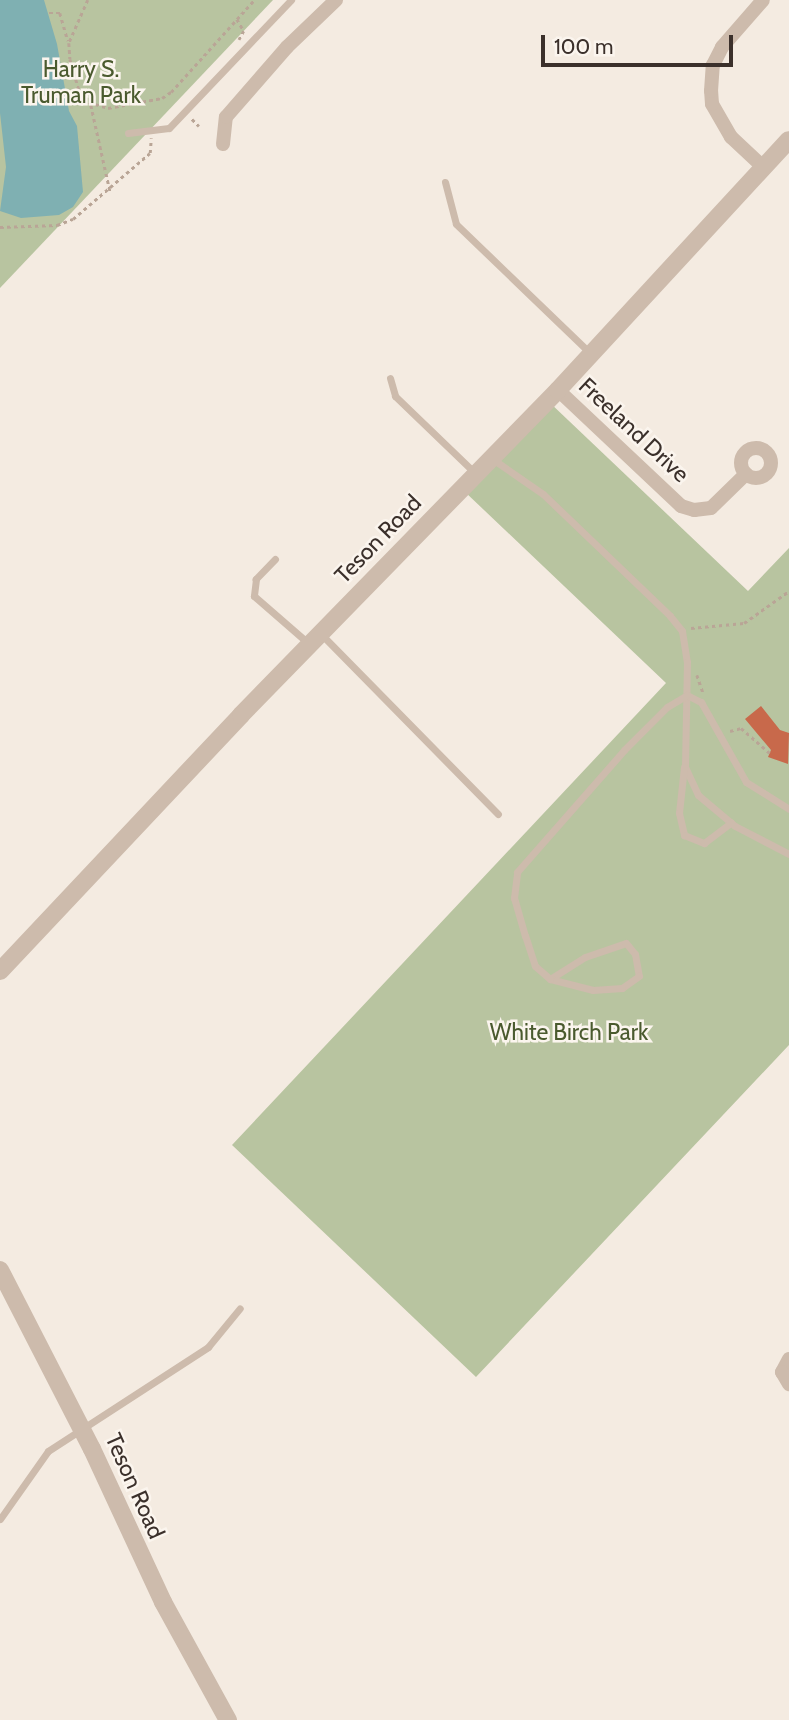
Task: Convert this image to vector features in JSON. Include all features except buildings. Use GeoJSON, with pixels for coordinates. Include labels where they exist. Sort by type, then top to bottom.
{"type":"FeatureCollection","features":[{"type":"Feature","properties":{"kind":"street"},"geometry":{"type":"LineString","coordinates":[[223,144],[226,117],[287,47],[336,0]]}},
{"type":"Feature","properties":{"kind":"street"},"geometry":{"type":"LineString","coordinates":[[763,167],[731,137],[712,103],[711,91],[713,65],[722,47],[764,0]]}},
{"type":"Feature","properties":{"kind":"street","name":"Teson Road"},"geometry":{"type":"LineString","coordinates":[[0,971],[475,473],[558,390],[789,139]]}},
{"type":"Feature","properties":{"kind":"street","name":"Freeland Drive"},"geometry":{"type":"LineString","coordinates":[[558,390],[681,506],[694,510],[711,508],[746,474]]}},
{"type":"Feature","properties":{"kind":"street","name":"Teson Road"},"geometry":{"type":"LineString","coordinates":[[0,1270],[6,1297],[80,1426],[163,1602],[228,1720]]}},
{"type":"Feature","properties":{"kind":"street"},"geometry":{"type":"LineString","coordinates":[[789,1359],[782,1372],[789,1384]]}},
{"type":"Feature","properties":{"kind":"lane"},"geometry":{"type":"LineString","coordinates":[[128,133],[170,128],[292,0]]}},
{"type":"Feature","properties":{"kind":"lane"},"geometry":{"type":"LineString","coordinates":[[445,182],[456,223],[591,353]]}},
{"type":"Feature","properties":{"kind":"lane"},"geometry":{"type":"LineString","coordinates":[[390,378],[395,396],[475,473]]}},
{"type":"Feature","properties":{"kind":"lane"},"geometry":{"type":"LineString","coordinates":[[491,457],[543,494],[670,616],[682,631],[687,695],[685,767],[679,813],[684,835],[704,842],[731,823]]}},
{"type":"Feature","properties":{"kind":"lane"},"geometry":{"type":"LineString","coordinates":[[275,559],[256,579],[254,596],[316,640],[498,814]]}},
{"type":"Feature","properties":{"kind":"lane"},"geometry":{"type":"LineString","coordinates":[[687,695],[701,702],[747,782],[789,809]]}},
{"type":"Feature","properties":{"kind":"lane"},"geometry":{"type":"LineString","coordinates":[[550,979],[585,957],[626,943],[635,954],[639,976],[622,988],[593,990],[550,979],[535,966],[525,936],[514,898],[517,872],[624,750],[667,707],[687,695]]}},
{"type":"Feature","properties":{"kind":"lane"},"geometry":{"type":"LineString","coordinates":[[685,767],[698,795],[731,823],[789,854]]}},
{"type":"Feature","properties":{"kind":"lane"},"geometry":{"type":"LineString","coordinates":[[0,1519],[48,1451],[80,1426],[208,1347],[240,1308]]}},
{"type":"Feature","properties":{"kind":"path"},"geometry":{"type":"LineString","coordinates":[[69,43],[88,0]]}},
{"type":"Feature","properties":{"kind":"path"},"geometry":{"type":"LineString","coordinates":[[49,13],[60,13],[69,43],[74,83],[82,100],[108,108],[162,98],[194,70],[254,0]]}},
{"type":"Feature","properties":{"kind":"path"},"geometry":{"type":"LineString","coordinates":[[237,19],[244,30],[238,39],[247,47]]}},
{"type":"Feature","properties":{"kind":"path"},"geometry":{"type":"LineString","coordinates":[[92,105],[110,191]]}},
{"type":"Feature","properties":{"kind":"path"},"geometry":{"type":"LineString","coordinates":[[192,118],[199,126]]}},
{"type":"Feature","properties":{"kind":"path"},"geometry":{"type":"LineString","coordinates":[[0,227],[57,225],[110,191],[150,153],[151,131]]}},
{"type":"Feature","properties":{"kind":"path"},"geometry":{"type":"LineString","coordinates":[[692,638],[690,628],[744,623],[789,591]]}},
{"type":"Feature","properties":{"kind":"path"},"geometry":{"type":"LineString","coordinates":[[697,668],[707,698]]}},
{"type":"Feature","properties":{"kind":"path"},"geometry":{"type":"LineString","coordinates":[[725,730],[741,728],[769,753]]}},
{"type":"Feature","properties":{"kind":"green space","name":"Harry S. Truman Park"},"geometry":{"type":"Polygon","coordinates":[[[0,0],[273,0],[0,288],[0,0]]]}},
{"type":"Feature","properties":{"kind":"green space","name":"White Birch Park"},"geometry":{"type":"Polygon","coordinates":[[[548,401],[748,591],[789,548],[789,1045],[476,1377],[232,1145],[666,683],[464,491],[548,401]]]}},
{"type":"Feature","properties":{"kind":"water"},"geometry":{"type":"Polygon","coordinates":[[[0,0],[44,0],[57,44],[69,111],[77,126],[83,192],[73,207],[59,215],[21,218],[0,211],[6,167],[0,113],[0,0]]]}}]}
